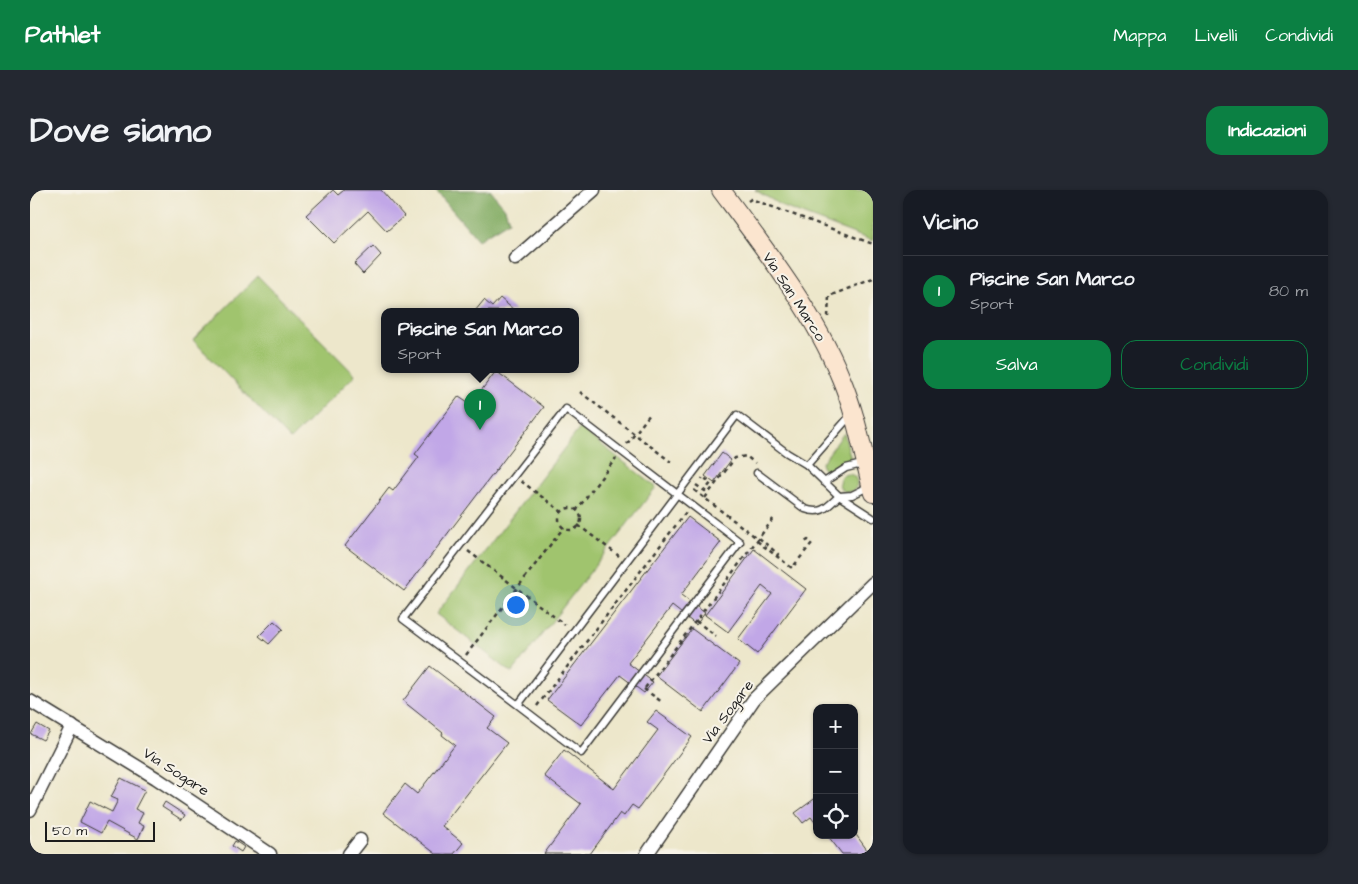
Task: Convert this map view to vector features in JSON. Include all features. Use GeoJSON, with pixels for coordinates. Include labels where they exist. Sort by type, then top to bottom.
{"type":"FeatureCollection","features":[{"type":"Feature","properties":{"kind":"main road","name":"Via San Marco"},"geometry":{"type":"LineString","coordinates":[[721,190],[812,320],[840,374],[853,411],[873,493]]}},
{"type":"Feature","properties":{"kind":"street"},"geometry":{"type":"LineString","coordinates":[[515,258],[594,190]]}},
{"type":"Feature","properties":{"kind":"street","name":"Via Sogare"},"geometry":{"type":"LineString","coordinates":[[647,854],[754,699],[873,583]]}},
{"type":"Feature","properties":{"kind":"street","name":"Via Sogare"},"geometry":{"type":"LineString","coordinates":[[30,701],[156,778],[262,852]]}},
{"type":"Feature","properties":{"kind":"street"},"geometry":{"type":"LineString","coordinates":[[30,810],[72,726]]}},
{"type":"Feature","properties":{"kind":"street"},"geometry":{"type":"LineString","coordinates":[[349,854],[360,840]]}},
{"type":"Feature","properties":{"kind":"lane"},"geometry":{"type":"LineString","coordinates":[[566,409],[621,451],[740,542],[582,753],[403,620],[566,409]]}},
{"type":"Feature","properties":{"kind":"lane"},"geometry":{"type":"LineString","coordinates":[[807,465],[847,421],[853,411]]}},
{"type":"Feature","properties":{"kind":"lane"},"geometry":{"type":"LineString","coordinates":[[518,705],[737,415],[807,465],[839,496],[873,518]]}},
{"type":"Feature","properties":{"kind":"lane"},"geometry":{"type":"LineString","coordinates":[[759,470],[805,509],[813,512],[827,508],[839,496],[852,495],[864,489],[869,475],[858,465],[846,468],[824,482]]}},
{"type":"Feature","properties":{"kind":"path"},"geometry":{"type":"LineString","coordinates":[[744,204],[751,199],[873,244]]}},
{"type":"Feature","properties":{"kind":"path"},"geometry":{"type":"LineString","coordinates":[[828,320],[829,296],[873,278]]}},
{"type":"Feature","properties":{"kind":"path"},"geometry":{"type":"LineString","coordinates":[[580,392],[671,462]]}},
{"type":"Feature","properties":{"kind":"path"},"geometry":{"type":"LineString","coordinates":[[576,511],[650,414]]}},
{"type":"Feature","properties":{"kind":"path"},"geometry":{"type":"LineString","coordinates":[[704,499],[735,458],[746,456],[759,470]]}},
{"type":"Feature","properties":{"kind":"path"},"geometry":{"type":"LineString","coordinates":[[514,476],[562,512]]}},
{"type":"Feature","properties":{"kind":"path"},"geometry":{"type":"LineString","coordinates":[[696,485],[700,488],[705,491],[710,483],[703,478],[698,484],[693,490],[778,554],[777,556],[792,568],[812,543],[808,540],[805,542]]}},
{"type":"Feature","properties":{"kind":"path"},"geometry":{"type":"LineString","coordinates":[[570,508],[576,511],[580,517],[578,525],[574,529],[569,530],[559,521],[562,512],[570,508]]}},
{"type":"Feature","properties":{"kind":"path"},"geometry":{"type":"LineString","coordinates":[[535,709],[688,511]]}},
{"type":"Feature","properties":{"kind":"path"},"geometry":{"type":"LineString","coordinates":[[639,696],[774,518]]}},
{"type":"Feature","properties":{"kind":"path"},"geometry":{"type":"LineString","coordinates":[[578,525],[620,557]]}},
{"type":"Feature","properties":{"kind":"path"},"geometry":{"type":"LineString","coordinates":[[465,656],[564,527]]}},
{"type":"Feature","properties":{"kind":"path"},"geometry":{"type":"LineString","coordinates":[[461,546],[567,626]]}},
{"type":"Feature","properties":{"kind":"path"},"geometry":{"type":"LineString","coordinates":[[696,621],[716,636]]}},
{"type":"Feature","properties":{"kind":"path"},"geometry":{"type":"LineString","coordinates":[[644,689],[662,702]]}},
{"type":"Feature","properties":{"kind":"green space"},"geometry":{"type":"Polygon","coordinates":[[[435,190],[490,190],[505,208],[509,221],[478,240],[435,190]]]}},
{"type":"Feature","properties":{"kind":"green space"},"geometry":{"type":"Polygon","coordinates":[[[755,190],[873,190],[873,241],[786,208],[755,190]]]}},
{"type":"Feature","properties":{"kind":"green space"},"geometry":{"type":"Polygon","coordinates":[[[258,276],[355,375],[290,440],[193,340],[258,276]]]}},
{"type":"Feature","properties":{"kind":"green space"},"geometry":{"type":"Polygon","coordinates":[[[580,428],[656,487],[512,673],[436,614],[580,428]]]}},
{"type":"Feature","properties":{"kind":"green space"},"geometry":{"type":"Polygon","coordinates":[[[844,433],[851,459],[828,470],[824,470],[821,464],[844,433]]]}},
{"type":"Feature","properties":{"kind":"green space"},"geometry":{"type":"Polygon","coordinates":[[[848,474],[854,477],[857,483],[854,489],[848,492],[842,489],[839,483],[842,477],[848,474]]]}},
{"type":"Feature","properties":{"kind":"building"},"geometry":{"type":"Polygon","coordinates":[[[333,190],[338,195],[344,190],[381,190],[404,216],[387,231],[368,211],[334,243],[306,215],[333,190]]]}},
{"type":"Feature","properties":{"kind":"building"},"geometry":{"type":"Polygon","coordinates":[[[373,246],[381,255],[363,274],[354,264],[373,246]]]}},
{"type":"Feature","properties":{"kind":"building"},"geometry":{"type":"Polygon","coordinates":[[[500,298],[512,308],[477,308],[484,300],[492,307],[500,298]]]}},
{"type":"Feature","properties":{"kind":"building"},"geometry":{"type":"Polygon","coordinates":[[[494,373],[499,373],[544,407],[404,591],[345,546],[389,488],[393,491],[419,457],[415,454],[459,396],[471,404],[494,373]]]}},
{"type":"Feature","properties":{"kind":"building"},"geometry":{"type":"Polygon","coordinates":[[[722,453],[731,460],[714,483],[705,476],[722,453]]]}},
{"type":"Feature","properties":{"kind":"building"},"geometry":{"type":"Polygon","coordinates":[[[688,517],[721,542],[681,595],[705,613],[696,625],[672,606],[628,663],[653,682],[644,693],[620,675],[581,725],[547,700],[688,517]]]}},
{"type":"Feature","properties":{"kind":"building"},"geometry":{"type":"Polygon","coordinates":[[[754,549],[806,589],[757,654],[738,639],[772,594],[762,586],[728,632],[705,615],[754,549]]]}},
{"type":"Feature","properties":{"kind":"building"},"geometry":{"type":"Polygon","coordinates":[[[274,621],[283,629],[269,644],[259,636],[274,621]]]}},
{"type":"Feature","properties":{"kind":"building"},"geometry":{"type":"Polygon","coordinates":[[[692,629],[739,664],[703,712],[656,676],[692,629]]]}},
{"type":"Feature","properties":{"kind":"building"},"geometry":{"type":"Polygon","coordinates":[[[430,666],[496,717],[487,728],[507,743],[442,826],[463,843],[454,854],[436,854],[383,813],[405,784],[417,794],[455,745],[403,701],[430,666]]]}},
{"type":"Feature","properties":{"kind":"building"},"geometry":{"type":"Polygon","coordinates":[[[656,711],[692,737],[638,809],[632,805],[624,816],[620,813],[590,854],[544,854],[581,804],[544,776],[564,750],[614,789],[658,730],[647,722],[656,711]]]}},
{"type":"Feature","properties":{"kind":"building"},"geometry":{"type":"Polygon","coordinates":[[[37,724],[49,731],[43,740],[31,734],[37,724]]]}},
{"type":"Feature","properties":{"kind":"building"},"geometry":{"type":"Polygon","coordinates":[[[121,778],[145,790],[135,809],[143,813],[138,823],[144,826],[138,839],[107,822],[101,833],[80,822],[90,801],[112,812],[118,800],[111,797],[121,778]]]}},
{"type":"Feature","properties":{"kind":"building"},"geometry":{"type":"Polygon","coordinates":[[[813,800],[813,820],[811,817],[803,823],[795,813],[813,800]]]}},
{"type":"Feature","properties":{"kind":"building"},"geometry":{"type":"Polygon","coordinates":[[[165,802],[185,815],[182,820],[162,807],[165,802]]]}},
{"type":"Feature","properties":{"kind":"building"},"geometry":{"type":"Polygon","coordinates":[[[858,838],[870,854],[842,854],[830,839],[858,838]]]}},
{"type":"Feature","properties":{"kind":"building"},"geometry":{"type":"Polygon","coordinates":[[[235,841],[244,847],[241,852],[232,846],[235,841]]]}},
{"type":"Feature","properties":{"kind":"place","name":"Piscine San Marco"},"geometry":{"type":"Point","coordinates":[480,430]}}]}
